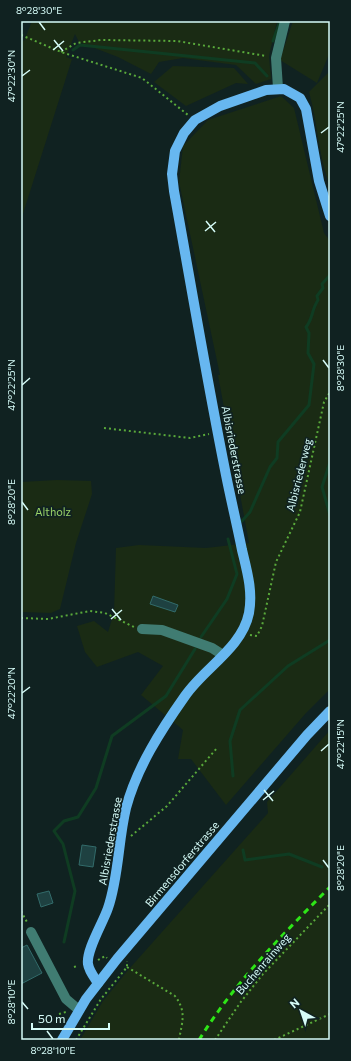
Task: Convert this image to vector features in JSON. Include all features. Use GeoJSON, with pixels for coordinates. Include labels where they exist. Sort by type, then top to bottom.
{"type":"FeatureCollection","features":[{"type":"Feature","properties":{"kind":"main road"},"geometry":{"type":"LineString","coordinates":[[278,88],[290,91],[300,98],[304,104],[319,181],[330,216]]}},
{"type":"Feature","properties":{"kind":"main road","name":"Albisriederstrasse"},"geometry":{"type":"LineString","coordinates":[[98,983],[89,968],[88,957],[108,909],[115,884],[126,810],[132,787],[145,759],[185,695],[200,676],[223,655],[240,634],[248,616],[250,589],[218,431],[174,191],[172,174],[173,158],[184,133],[201,116],[220,106],[278,88]]}},
{"type":"Feature","properties":{"kind":"main road","name":"Birmensdorferstrasse"},"geometry":{"type":"LineString","coordinates":[[62,1040],[79,1010],[98,983],[307,735],[330,711]]}},
{"type":"Feature","properties":{"kind":"lane"},"geometry":{"type":"LineString","coordinates":[[278,88],[276,58],[285,21]]}},
{"type":"Feature","properties":{"kind":"lane"},"geometry":{"type":"LineString","coordinates":[[142,629],[162,630],[212,648],[223,655]]}},
{"type":"Feature","properties":{"kind":"lane"},"geometry":{"type":"LineString","coordinates":[[32,932],[66,999],[79,1010]]}},
{"type":"Feature","properties":{"kind":"path"},"geometry":{"type":"LineString","coordinates":[[21,35],[61,52],[142,78],[186,113]]}},
{"type":"Feature","properties":{"kind":"path"},"geometry":{"type":"LineString","coordinates":[[61,52],[76,43],[101,40],[177,41],[276,58]]}},
{"type":"Feature","properties":{"kind":"path","name":"Albisriederweg"},"geometry":{"type":"LineString","coordinates":[[240,634],[257,636],[262,626],[276,562],[300,512],[324,402],[330,392]]}},
{"type":"Feature","properties":{"kind":"path"},"geometry":{"type":"LineString","coordinates":[[104,428],[190,438],[218,431]]}},
{"type":"Feature","properties":{"kind":"path"},"geometry":{"type":"LineString","coordinates":[[21,618],[48,619],[90,611],[105,613],[131,626],[142,629]]}},
{"type":"Feature","properties":{"kind":"path"},"geometry":{"type":"LineString","coordinates":[[122,837],[132,835],[167,806],[217,748]]}},
{"type":"Feature","properties":{"kind":"path","name":"Buchenrainweg"},"geometry":{"type":"LineString","coordinates":[[215,1040],[262,974],[330,904]]}},
{"type":"Feature","properties":{"kind":"path"},"geometry":{"type":"LineString","coordinates":[[21,911],[32,932]]}},
{"type":"Feature","properties":{"kind":"path"},"geometry":{"type":"LineString","coordinates":[[76,1040],[101,999],[126,966],[175,996],[180,1002],[184,1012],[179,1040]]}},
{"type":"Feature","properties":{"kind":"path"},"geometry":{"type":"LineString","coordinates":[[274,1040],[330,1014]]}},
{"type":"Feature","properties":{"kind":"green space"},"geometry":{"type":"Polygon","coordinates":[[[32,21],[277,21],[269,56],[271,79],[256,84],[236,65],[183,58],[159,62],[151,74],[118,57],[79,42],[75,34],[66,57],[72,59],[21,220],[21,45],[32,21]]]}},
{"type":"Feature","properties":{"kind":"green space"},"geometry":{"type":"Polygon","coordinates":[[[293,21],[330,21],[330,52],[317,83],[280,60],[293,21]]]}},
{"type":"Feature","properties":{"kind":"green space"},"geometry":{"type":"Polygon","coordinates":[[[173,66],[234,68],[248,84],[236,83],[186,106],[154,82],[173,66]]]}},
{"type":"Feature","properties":{"kind":"green space"},"geometry":{"type":"Polygon","coordinates":[[[330,71],[330,186],[320,151],[309,92],[330,71]]]}},
{"type":"Feature","properties":{"kind":"green space"},"geometry":{"type":"Polygon","coordinates":[[[281,96],[294,108],[324,233],[330,241],[330,689],[306,713],[226,805],[191,759],[178,759],[183,730],[141,695],[163,666],[138,652],[97,667],[85,652],[77,626],[94,621],[108,632],[114,613],[116,548],[139,545],[206,548],[249,543],[218,375],[220,375],[179,182],[183,146],[208,120],[281,96]]]}},
{"type":"Feature","properties":{"kind":"green space","name":"Altholz"},"geometry":{"type":"Polygon","coordinates":[[[57,480],[91,481],[92,494],[76,543],[60,609],[51,613],[21,612],[21,482],[57,480]]]}},
{"type":"Feature","properties":{"kind":"green space"},"geometry":{"type":"Polygon","coordinates":[[[330,730],[330,1040],[80,1040],[103,1001],[129,969],[268,813],[267,802],[330,730]]]}},
{"type":"Feature","properties":{"kind":"building"},"geometry":{"type":"Polygon","coordinates":[[[153,596],[178,605],[175,612],[150,604],[153,596]]]}},
{"type":"Feature","properties":{"kind":"building"},"geometry":{"type":"Polygon","coordinates":[[[82,845],[96,847],[93,867],[79,865],[82,845]]]}},
{"type":"Feature","properties":{"kind":"building"},"geometry":{"type":"Polygon","coordinates":[[[49,891],[53,903],[41,907],[37,894],[49,891]]]}},
{"type":"Feature","properties":{"kind":"building"},"geometry":{"type":"Polygon","coordinates":[[[27,945],[42,973],[21,984],[21,948],[27,945]]]}},
{"type":"Feature","properties":{"kind":"waterway"},"geometry":{"type":"LineString","coordinates":[[273,41],[280,21]]}},
{"type":"Feature","properties":{"kind":"waterway"},"geometry":{"type":"LineString","coordinates":[[73,50],[80,45],[255,63],[267,76]]}},
{"type":"Feature","properties":{"kind":"waterway"},"geometry":{"type":"LineString","coordinates":[[242,521],[250,512],[270,467],[277,458],[278,442],[309,405],[314,364],[308,353],[309,333],[306,327],[310,321],[318,300],[317,296],[323,288],[322,284],[330,275]]}},
{"type":"Feature","properties":{"kind":"waterway"},"geometry":{"type":"LineString","coordinates":[[330,448],[330,462],[322,487],[330,515]]}},
{"type":"Feature","properties":{"kind":"waterway"},"geometry":{"type":"LineString","coordinates":[[201,637],[227,599],[237,574],[228,539]]}},
{"type":"Feature","properties":{"kind":"waterway"},"geometry":{"type":"LineString","coordinates":[[233,776],[230,741],[240,710],[288,666],[330,640]]}},
{"type":"Feature","properties":{"kind":"waterway"},"geometry":{"type":"LineString","coordinates":[[64,942],[75,891],[63,844],[54,831],[64,821],[78,817],[96,788],[112,736],[166,696],[195,649]]}},
{"type":"Feature","properties":{"kind":"waterway"},"geometry":{"type":"LineString","coordinates":[[243,850],[245,860],[289,854],[322,867]]}},
{"type":"Feature","properties":{"kind":"railway"},"geometry":{"type":"LineString","coordinates":[[199,1040],[228,998],[260,960],[330,887]]}}]}
